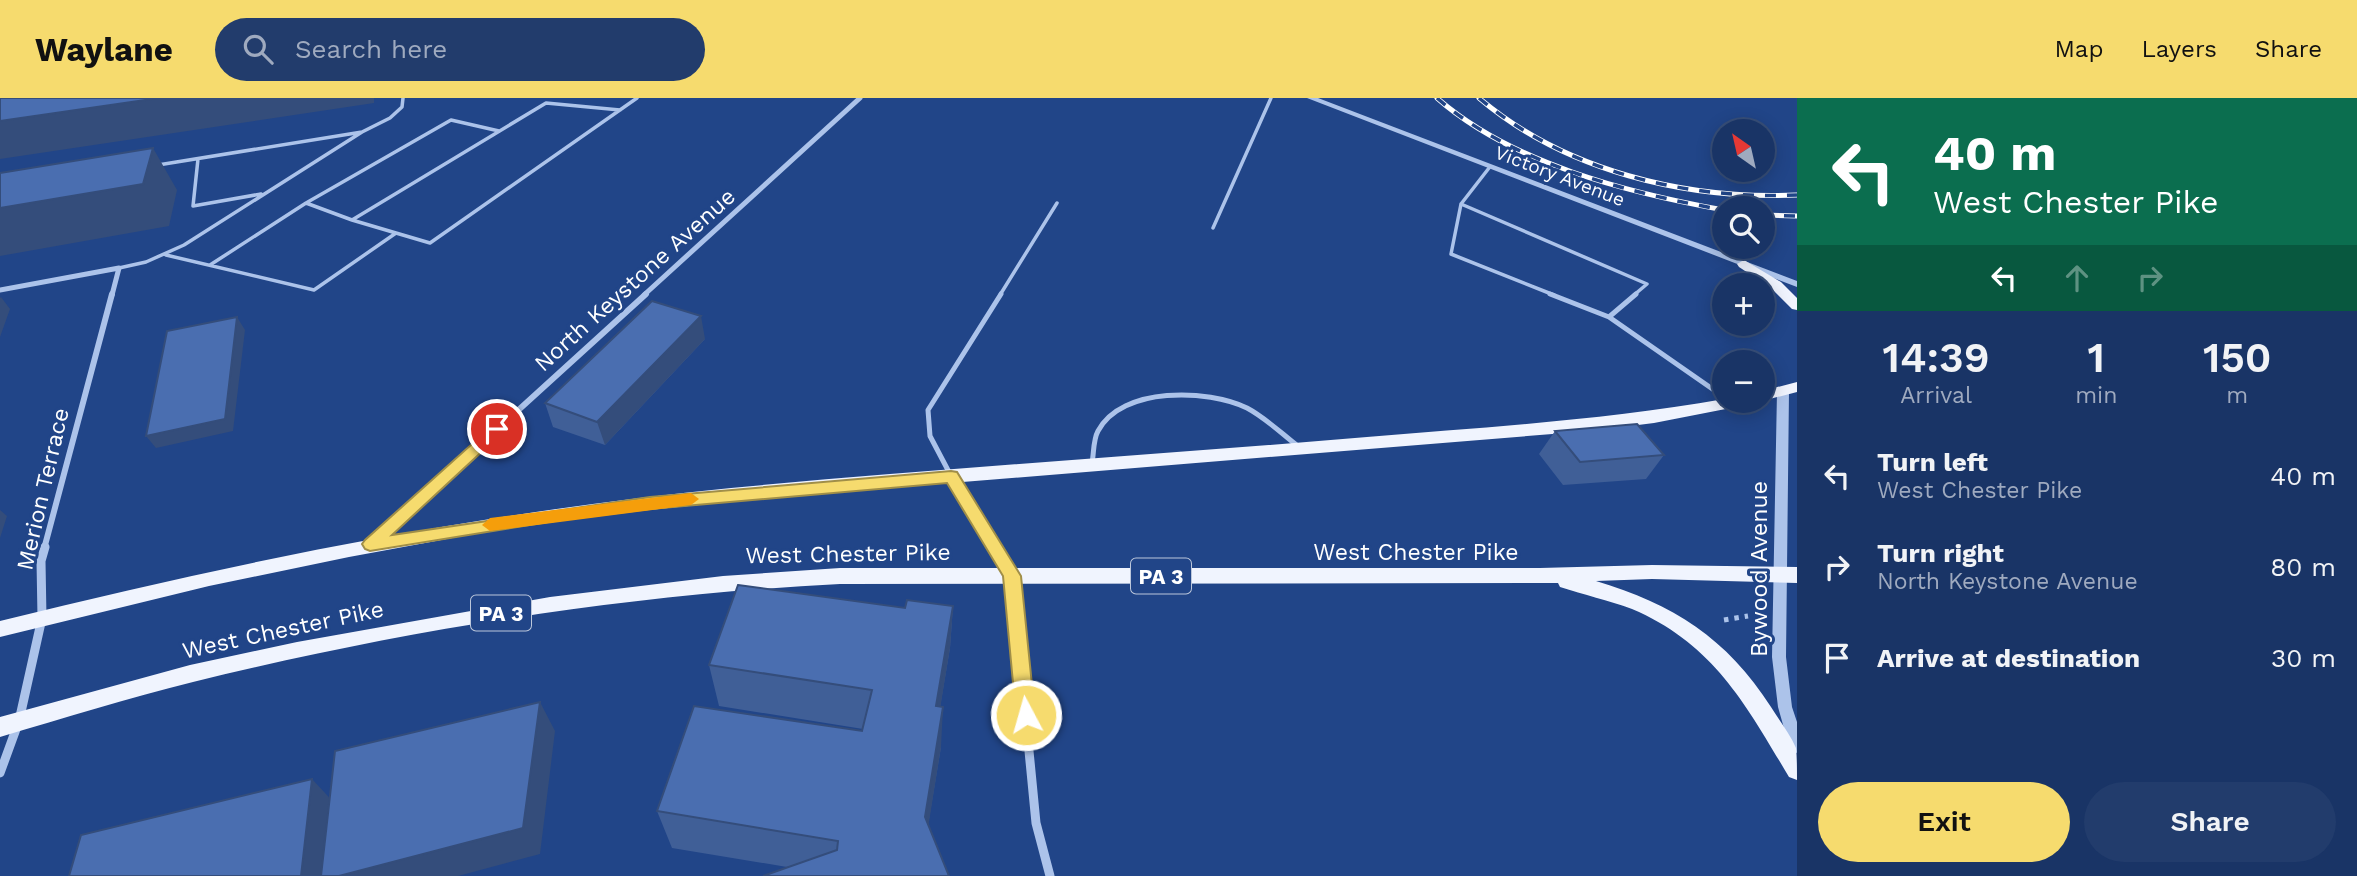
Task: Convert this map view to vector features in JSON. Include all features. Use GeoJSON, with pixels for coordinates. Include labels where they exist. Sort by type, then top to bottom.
{"type":"FeatureCollection","features":[{"type":"Feature","properties":{"kind":"main road"},"geometry":{"type":"LineString","coordinates":[[1744,264],[1776,285],[1797,306]]}},
{"type":"Feature","properties":{"kind":"main road"},"geometry":{"type":"LineString","coordinates":[[1790,389],[1797,373]]}},
{"type":"Feature","properties":{"kind":"main road"},"geometry":{"type":"LineString","coordinates":[[0,629],[188,582],[370,544],[561,514],[650,503],[1590,425],[1712,403]]}},
{"type":"Feature","properties":{"kind":"main road","name":"West Chester Pike"},"geometry":{"type":"LineString","coordinates":[[9,724],[166,680],[300,650],[562,603],[746,580],[840,576],[1540,576],[1652,572],[1789,575]]}},
{"type":"Feature","properties":{"kind":"main road"},"geometry":{"type":"LineString","coordinates":[[1540,576],[1598,588],[1632,599],[1664,615],[1695,636],[1740,680],[1797,770]]}},
{"type":"Feature","properties":{"kind":"street","name":"North Keystone Avenue"},"geometry":{"type":"LineString","coordinates":[[370,544],[860,98]]}},
{"type":"Feature","properties":{"kind":"street","name":"Victory Avenue"},"geometry":{"type":"LineString","coordinates":[[1311,98],[1797,284]]}},
{"type":"Feature","properties":{"kind":"street"},"geometry":{"type":"LineString","coordinates":[[0,290],[120,268]]}},
{"type":"Feature","properties":{"kind":"street","name":"Merion Terrace"},"geometry":{"type":"LineString","coordinates":[[0,772],[9,724],[42,618],[41,561],[120,268]]}},
{"type":"Feature","properties":{"kind":"street","name":"Bywood Avenue"},"geometry":{"type":"LineString","coordinates":[[1790,389],[1789,575],[1780,657],[1784,707],[1797,746]]}},
{"type":"Feature","properties":{"kind":"street"},"geometry":{"type":"LineString","coordinates":[[951,477],[1012,576],[1036,823],[1050,876]]}},
{"type":"Feature","properties":{"kind":"lane"},"geometry":{"type":"LineString","coordinates":[[120,268],[166,254],[362,132],[390,118],[402,107],[403,98]]}},
{"type":"Feature","properties":{"kind":"lane"},"geometry":{"type":"LineString","coordinates":[[306,203],[430,243],[637,98]]}},
{"type":"Feature","properties":{"kind":"lane"},"geometry":{"type":"LineString","coordinates":[[1213,228],[1271,98]]}},
{"type":"Feature","properties":{"kind":"lane"},"geometry":{"type":"LineString","coordinates":[[352,220],[546,103],[620,110]]}},
{"type":"Feature","properties":{"kind":"lane"},"geometry":{"type":"LineString","coordinates":[[210,265],[306,203],[451,120],[499,131]]}},
{"type":"Feature","properties":{"kind":"lane"},"geometry":{"type":"LineString","coordinates":[[145,167],[362,132]]}},
{"type":"Feature","properties":{"kind":"lane"},"geometry":{"type":"LineString","coordinates":[[198,159],[193,206],[266,193]]}},
{"type":"Feature","properties":{"kind":"lane"},"geometry":{"type":"LineString","coordinates":[[1489,168],[1461,204],[1451,254],[1609,317],[1712,387]]}},
{"type":"Feature","properties":{"kind":"lane"},"geometry":{"type":"LineString","coordinates":[[951,477],[931,443],[926,426],[928,410],[1057,203]]}},
{"type":"Feature","properties":{"kind":"lane"},"geometry":{"type":"LineString","coordinates":[[1461,204],[1647,284],[1609,317]]}},
{"type":"Feature","properties":{"kind":"lane"},"geometry":{"type":"LineString","coordinates":[[166,254],[314,290],[396,233]]}},
{"type":"Feature","properties":{"kind":"lane"},"geometry":{"type":"LineString","coordinates":[[1091,466],[1098,431],[1110,415],[1143,399],[1181,394],[1239,404],[1301,449]]}},
{"type":"Feature","properties":{"kind":"path"},"geometry":{"type":"LineString","coordinates":[[1713,622],[1748,616]]}},
{"type":"Feature","properties":{"kind":"building"},"geometry":{"type":"Polygon","coordinates":[[[0,98],[159,98],[0,121],[0,98]]]}},
{"type":"Feature","properties":{"kind":"building"},"geometry":{"type":"Polygon","coordinates":[[[153,148],[143,184],[0,208],[0,173],[153,148]]]}},
{"type":"Feature","properties":{"kind":"building"},"geometry":{"type":"Polygon","coordinates":[[[652,301],[701,316],[597,422],[545,403],[652,301]]]}},
{"type":"Feature","properties":{"kind":"building"},"geometry":{"type":"Polygon","coordinates":[[[237,317],[225,419],[146,436],[167,331],[237,317]]]}},
{"type":"Feature","properties":{"kind":"building"},"geometry":{"type":"Polygon","coordinates":[[[1637,424],[1664,455],[1580,462],[1555,431],[1637,424]]]}},
{"type":"Feature","properties":{"kind":"building"},"geometry":{"type":"Polygon","coordinates":[[[738,585],[905,608],[907,600],[953,606],[936,706],[943,707],[925,817],[949,876],[763,876],[837,850],[838,841],[657,811],[694,706],[862,731],[872,690],[709,665],[738,585]]]}},
{"type":"Feature","properties":{"kind":"building"},"geometry":{"type":"Polygon","coordinates":[[[540,702],[523,828],[339,876],[321,876],[335,751],[540,702]]]}},
{"type":"Feature","properties":{"kind":"building"},"geometry":{"type":"Polygon","coordinates":[[[312,779],[301,876],[69,876],[81,835],[312,779]]]}},
{"type":"Feature","properties":{"kind":"railway"},"geometry":{"type":"LineString","coordinates":[[1437,98],[1467,121],[1535,158],[1611,184],[1712,208]]}},
{"type":"Feature","properties":{"kind":"railway"},"geometry":{"type":"LineString","coordinates":[[1479,98],[1549,145],[1629,176],[1670,186],[1713,192],[1797,195]]}},
{"type":"Feature","properties":{"kind":"railway"},"geometry":{"type":"LineString","coordinates":[[1775,215],[1797,216]]}},
{"type":"Feature","properties":{"kind":"slow traffic"},"geometry":{"type":"LineString","coordinates":[[490,525],[691,499]]}},
{"type":"Feature","properties":{"kind":"route"},"geometry":{"type":"LineString","coordinates":[[497,429],[370,544],[650,503],[951,477],[1012,576],[1026,715]]}}]}
